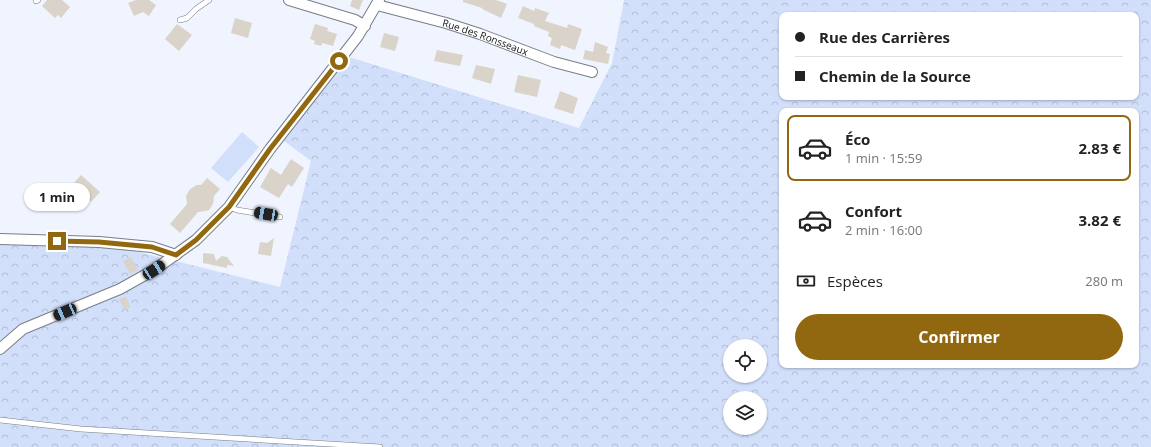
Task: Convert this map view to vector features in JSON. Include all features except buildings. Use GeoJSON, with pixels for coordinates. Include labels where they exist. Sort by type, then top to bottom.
{"type":"FeatureCollection","features":[{"type":"Feature","properties":{"kind":"street"},"geometry":{"type":"LineString","coordinates":[[289,0],[355,20],[365,26]]}},
{"type":"Feature","properties":{"kind":"street"},"geometry":{"type":"LineString","coordinates":[[0,349],[24,330],[120,289],[176,255],[196,240],[229,207],[270,149],[365,26],[378,2]]}},
{"type":"Feature","properties":{"kind":"street","name":"Rue des Ronsseaux"},"geometry":{"type":"LineString","coordinates":[[378,2],[460,27],[554,62],[592,72]]}},
{"type":"Feature","properties":{"kind":"street"},"geometry":{"type":"LineString","coordinates":[[0,239],[99,242],[152,247],[176,255]]}},
{"type":"Feature","properties":{"kind":"lane"},"geometry":{"type":"LineString","coordinates":[[180,20],[187,18],[196,9],[209,0]]}},
{"type":"Feature","properties":{"kind":"lane"},"geometry":{"type":"LineString","coordinates":[[229,207],[238,210],[280,217]]}},
{"type":"Feature","properties":{"kind":"lane"},"geometry":{"type":"LineString","coordinates":[[0,420],[81,429],[380,447]]}},
{"type":"Feature","properties":{"kind":"green space"},"geometry":{"type":"Polygon","coordinates":[[[624,0],[1151,0],[1151,447],[0,447],[0,239],[99,242],[280,287],[311,161],[284,141],[349,57],[579,128],[612,63],[624,0]]]}},
{"type":"Feature","properties":{"kind":"green space"},"geometry":{"type":"Polygon","coordinates":[[[242,132],[259,147],[228,182],[211,168],[242,132]]]}},
{"type":"Feature","properties":{"kind":"route"},"geometry":{"type":"LineString","coordinates":[[57,241],[99,242],[152,247],[176,255],[196,240],[229,207],[270,149],[339,61]]}}]}
